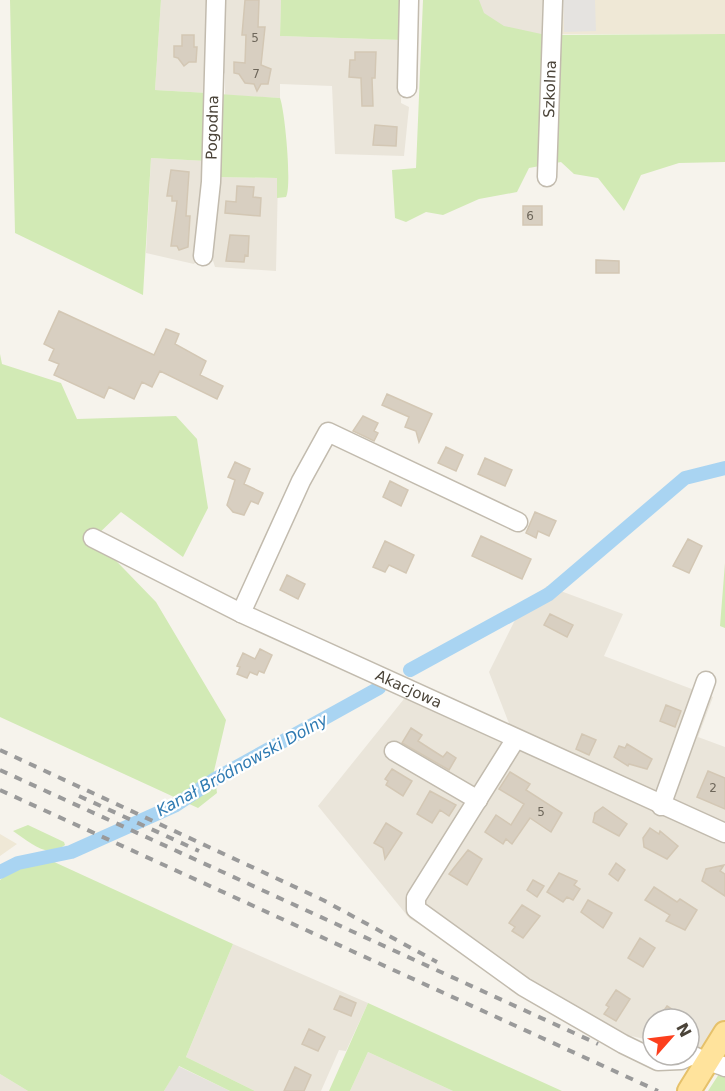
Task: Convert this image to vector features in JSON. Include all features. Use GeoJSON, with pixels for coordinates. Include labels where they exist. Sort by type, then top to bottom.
{"type":"FeatureCollection","features":[{"type":"Feature","properties":{"kind":"main road"},"geometry":{"type":"LineString","coordinates":[[688,1091],[717,1063],[725,1033]]}},
{"type":"Feature","properties":{"kind":"street","name":"Pogodna"},"geometry":{"type":"LineString","coordinates":[[203,256],[211,182],[216,0]]}},
{"type":"Feature","properties":{"kind":"street"},"geometry":{"type":"LineString","coordinates":[[407,88],[409,0]]}},
{"type":"Feature","properties":{"kind":"street","name":"Szkolna"},"geometry":{"type":"LineString","coordinates":[[547,177],[553,0]]}},
{"type":"Feature","properties":{"kind":"street"},"geometry":{"type":"LineString","coordinates":[[241,613],[301,481],[328,432],[518,522]]}},
{"type":"Feature","properties":{"kind":"street","name":"Akacjowa"},"geometry":{"type":"LineString","coordinates":[[93,538],[241,613],[515,740],[725,833]]}},
{"type":"Feature","properties":{"kind":"street"},"geometry":{"type":"LineString","coordinates":[[661,806],[706,681]]}},
{"type":"Feature","properties":{"kind":"street"},"geometry":{"type":"LineString","coordinates":[[515,740],[416,898],[417,909],[524,987],[623,1044],[658,1061],[681,1060],[692,1055],[700,1060],[717,1063]]}},
{"type":"Feature","properties":{"kind":"street"},"geometry":{"type":"LineString","coordinates":[[394,751],[478,800]]}},
{"type":"Feature","properties":{"kind":"shaded area"},"geometry":{"type":"Polygon","coordinates":[[[161,0],[211,0],[208,93],[155,90],[161,0]]]}},
{"type":"Feature","properties":{"kind":"shaded area"},"geometry":{"type":"Polygon","coordinates":[[[221,0],[281,0],[280,36],[402,40],[401,103],[409,107],[404,156],[335,154],[332,86],[280,84],[280,98],[225,95],[225,74],[219,67],[221,0]]]}},
{"type":"Feature","properties":{"kind":"shaded area"},"geometry":{"type":"Polygon","coordinates":[[[466,0],[547,0],[543,94],[466,0]]]}},
{"type":"Feature","properties":{"kind":"shaded area"},"geometry":{"type":"Polygon","coordinates":[[[561,0],[725,0],[725,34],[560,34],[561,0]]]}},
{"type":"Feature","properties":{"kind":"shaded area"},"geometry":{"type":"Polygon","coordinates":[[[563,0],[595,0],[596,31],[564,32],[563,0]]]}},
{"type":"Feature","properties":{"kind":"shaded area"},"geometry":{"type":"Polygon","coordinates":[[[151,158],[206,161],[198,259],[194,264],[146,253],[151,158]]]}},
{"type":"Feature","properties":{"kind":"shaded area"},"geometry":{"type":"Polygon","coordinates":[[[216,177],[278,178],[276,271],[215,267],[209,248],[216,177]]]}},
{"type":"Feature","properties":{"kind":"shaded area"},"geometry":{"type":"Polygon","coordinates":[[[547,586],[623,614],[604,656],[713,697],[698,737],[725,747],[725,1060],[701,1053],[701,1007],[641,1007],[641,1038],[614,1032],[410,919],[318,806],[416,684],[510,726],[489,672],[521,608],[547,586]]]}},
{"type":"Feature","properties":{"kind":"shaded area"},"geometry":{"type":"Polygon","coordinates":[[[0,834],[17,844],[0,856],[0,834]]]}},
{"type":"Feature","properties":{"kind":"shaded area"},"geometry":{"type":"Polygon","coordinates":[[[233,944],[368,1003],[346,1051],[339,1050],[321,1091],[255,1091],[186,1057],[233,944]]]}},
{"type":"Feature","properties":{"kind":"shaded area"},"geometry":{"type":"Polygon","coordinates":[[[368,1052],[453,1091],[350,1091],[368,1052]]]}},
{"type":"Feature","properties":{"kind":"shaded area"},"geometry":{"type":"Polygon","coordinates":[[[178,1066],[230,1091],[164,1091],[178,1066]]]}},
{"type":"Feature","properties":{"kind":"shaded area"},"geometry":{"type":"Polygon","coordinates":[[[0,1074],[28,1091],[0,1091],[0,1074]]]}},
{"type":"Feature","properties":{"kind":"green space"},"geometry":{"type":"Polygon","coordinates":[[[10,0],[161,0],[155,90],[208,93],[206,161],[151,158],[143,295],[15,233],[10,0]]]}},
{"type":"Feature","properties":{"kind":"green space"},"geometry":{"type":"Polygon","coordinates":[[[281,0],[403,0],[402,40],[280,36],[281,0]]]}},
{"type":"Feature","properties":{"kind":"green space"},"geometry":{"type":"Polygon","coordinates":[[[423,0],[479,0],[484,13],[504,26],[546,35],[725,34],[725,162],[679,163],[641,175],[624,211],[598,178],[574,174],[561,162],[529,168],[517,192],[479,199],[443,215],[426,212],[406,222],[395,218],[392,170],[416,168],[423,0]]]}},
{"type":"Feature","properties":{"kind":"green space"},"geometry":{"type":"Polygon","coordinates":[[[219,94],[280,98],[287,149],[288,190],[286,197],[277,198],[277,178],[216,177],[219,94]]]}},
{"type":"Feature","properties":{"kind":"green space"},"geometry":{"type":"Polygon","coordinates":[[[0,354],[2,364],[61,383],[77,419],[176,416],[197,439],[208,508],[183,557],[121,512],[94,538],[156,602],[226,720],[214,771],[217,793],[198,808],[0,717],[0,354]]]}},
{"type":"Feature","properties":{"kind":"green space"},"geometry":{"type":"Polygon","coordinates":[[[725,563],[725,628],[720,626],[725,563]]]}},
{"type":"Feature","properties":{"kind":"green space"},"geometry":{"type":"Polygon","coordinates":[[[28,825],[64,842],[65,845],[52,851],[45,850],[13,831],[28,825]]]}},
{"type":"Feature","properties":{"kind":"green space"},"geometry":{"type":"Polygon","coordinates":[[[52,861],[233,944],[186,1057],[255,1091],[230,1091],[179,1066],[164,1091],[28,1091],[0,1074],[0,880],[14,869],[52,861]]]}},
{"type":"Feature","properties":{"kind":"green space"},"geometry":{"type":"Polygon","coordinates":[[[368,1003],[562,1091],[453,1091],[368,1052],[350,1091],[329,1091],[368,1003]]]}},
{"type":"Feature","properties":{"kind":"green space"},"geometry":{"type":"Polygon","coordinates":[[[719,1074],[725,1076],[725,1091],[708,1091],[719,1074]]]}},
{"type":"Feature","properties":{"kind":"building"},"geometry":{"type":"Polygon","coordinates":[[[245,0],[259,0],[258,27],[265,27],[261,65],[271,69],[268,84],[261,84],[257,91],[254,84],[245,83],[239,74],[234,73],[234,62],[245,63],[246,35],[242,35],[245,0]]]}},
{"type":"Feature","properties":{"kind":"building"},"geometry":{"type":"Polygon","coordinates":[[[182,35],[194,35],[194,47],[197,47],[196,62],[189,62],[184,66],[178,58],[174,57],[174,46],[182,46],[182,35]]]}},
{"type":"Feature","properties":{"kind":"building"},"geometry":{"type":"Polygon","coordinates":[[[355,52],[376,52],[375,78],[372,78],[373,106],[362,106],[361,78],[349,77],[350,60],[355,60],[355,52]]]}},
{"type":"Feature","properties":{"kind":"building"},"geometry":{"type":"Polygon","coordinates":[[[375,125],[397,127],[396,146],[373,145],[375,125]]]}},
{"type":"Feature","properties":{"kind":"building"},"geometry":{"type":"Polygon","coordinates":[[[171,170],[189,172],[186,216],[190,216],[188,247],[179,250],[177,246],[171,246],[177,201],[172,201],[172,196],[167,196],[171,170]]]}},
{"type":"Feature","properties":{"kind":"building"},"geometry":{"type":"Polygon","coordinates":[[[237,186],[254,187],[253,197],[261,198],[260,216],[225,213],[226,201],[236,202],[237,186]]]}},
{"type":"Feature","properties":{"kind":"building"},"geometry":{"type":"Polygon","coordinates":[[[523,206],[542,206],[542,225],[523,225],[523,206]]]}},
{"type":"Feature","properties":{"kind":"building"},"geometry":{"type":"Polygon","coordinates":[[[230,235],[249,236],[248,256],[245,255],[244,262],[226,261],[230,235]]]}},
{"type":"Feature","properties":{"kind":"building"},"geometry":{"type":"Polygon","coordinates":[[[596,260],[619,261],[619,273],[596,273],[596,260]]]}},
{"type":"Feature","properties":{"kind":"building"},"geometry":{"type":"Polygon","coordinates":[[[59,311],[154,355],[166,329],[179,334],[175,344],[206,361],[200,375],[223,386],[217,399],[160,371],[152,387],[142,382],[134,399],[109,387],[104,398],[54,375],[59,364],[49,360],[54,349],[44,344],[59,311]]]}},
{"type":"Feature","properties":{"kind":"building"},"geometry":{"type":"Polygon","coordinates":[[[387,394],[432,414],[419,442],[416,431],[405,427],[409,417],[382,405],[387,394]]]}},
{"type":"Feature","properties":{"kind":"building"},"geometry":{"type":"Polygon","coordinates":[[[363,416],[378,423],[374,431],[378,433],[374,441],[353,431],[363,416]]]}},
{"type":"Feature","properties":{"kind":"building"},"geometry":{"type":"Polygon","coordinates":[[[446,447],[463,455],[456,471],[438,463],[446,447]]]}},
{"type":"Feature","properties":{"kind":"building"},"geometry":{"type":"Polygon","coordinates":[[[485,458],[512,470],[505,486],[478,474],[485,458]]]}},
{"type":"Feature","properties":{"kind":"building"},"geometry":{"type":"Polygon","coordinates":[[[235,462],[250,469],[244,484],[263,493],[258,504],[251,501],[244,515],[233,512],[227,505],[235,480],[228,477],[235,462]]]}},
{"type":"Feature","properties":{"kind":"building"},"geometry":{"type":"Polygon","coordinates":[[[390,481],[408,490],[401,506],[383,497],[390,481]]]}},
{"type":"Feature","properties":{"kind":"building"},"geometry":{"type":"Polygon","coordinates":[[[535,512],[556,521],[549,536],[538,531],[536,538],[526,533],[535,512]]]}},
{"type":"Feature","properties":{"kind":"building"},"geometry":{"type":"Polygon","coordinates":[[[481,536],[531,559],[522,579],[472,556],[481,536]]]}},
{"type":"Feature","properties":{"kind":"building"},"geometry":{"type":"Polygon","coordinates":[[[688,539],[702,546],[689,573],[673,566],[688,539]]]}},
{"type":"Feature","properties":{"kind":"building"},"geometry":{"type":"Polygon","coordinates":[[[385,541],[414,555],[406,573],[389,565],[385,572],[373,567],[385,541]]]}},
{"type":"Feature","properties":{"kind":"building"},"geometry":{"type":"Polygon","coordinates":[[[287,575],[305,584],[298,599],[280,590],[287,575]]]}},
{"type":"Feature","properties":{"kind":"building"},"geometry":{"type":"Polygon","coordinates":[[[550,614],[573,625],[567,637],[544,625],[550,614]]]}},
{"type":"Feature","properties":{"kind":"building"},"geometry":{"type":"Polygon","coordinates":[[[260,649],[272,655],[264,673],[259,671],[257,675],[250,672],[247,678],[237,674],[240,667],[237,666],[243,653],[255,659],[260,649]]]}},
{"type":"Feature","properties":{"kind":"building"},"geometry":{"type":"Polygon","coordinates":[[[666,705],[681,711],[675,727],[660,721],[666,705]]]}},
{"type":"Feature","properties":{"kind":"building"},"geometry":{"type":"Polygon","coordinates":[[[411,728],[422,735],[418,741],[443,757],[447,752],[456,758],[449,770],[402,743],[411,728]]]}},
{"type":"Feature","properties":{"kind":"building"},"geometry":{"type":"Polygon","coordinates":[[[582,734],[596,740],[589,755],[576,749],[582,734]]]}},
{"type":"Feature","properties":{"kind":"building"},"geometry":{"type":"Polygon","coordinates":[[[627,744],[652,759],[647,769],[629,764],[628,766],[614,757],[619,746],[625,748],[627,744]]]}},
{"type":"Feature","properties":{"kind":"building"},"geometry":{"type":"Polygon","coordinates":[[[392,769],[412,781],[403,796],[386,785],[388,781],[385,779],[392,769]]]}},
{"type":"Feature","properties":{"kind":"building"},"geometry":{"type":"Polygon","coordinates":[[[708,771],[725,778],[725,809],[697,797],[708,771]]]}},
{"type":"Feature","properties":{"kind":"building"},"geometry":{"type":"Polygon","coordinates":[[[510,772],[530,784],[526,790],[562,813],[551,832],[530,818],[512,844],[506,839],[503,844],[485,832],[496,815],[511,825],[524,804],[499,789],[510,772]]]}},
{"type":"Feature","properties":{"kind":"building"},"geometry":{"type":"Polygon","coordinates":[[[430,791],[456,805],[449,816],[440,810],[432,823],[417,814],[430,791]]]}},
{"type":"Feature","properties":{"kind":"building"},"geometry":{"type":"Polygon","coordinates":[[[603,807],[627,824],[619,836],[593,822],[595,813],[603,807]]]}},
{"type":"Feature","properties":{"kind":"building"},"geometry":{"type":"Polygon","coordinates":[[[386,823],[402,833],[385,859],[383,848],[374,843],[386,823]]]}},
{"type":"Feature","properties":{"kind":"building"},"geometry":{"type":"Polygon","coordinates":[[[650,828],[659,834],[660,831],[678,846],[667,859],[644,847],[643,838],[650,828]]]}},
{"type":"Feature","properties":{"kind":"building"},"geometry":{"type":"Polygon","coordinates":[[[468,850],[482,859],[467,885],[449,874],[468,850]]]}},
{"type":"Feature","properties":{"kind":"building"},"geometry":{"type":"Polygon","coordinates":[[[616,863],[625,870],[618,881],[609,874],[616,863]]]}},
{"type":"Feature","properties":{"kind":"building"},"geometry":{"type":"Polygon","coordinates":[[[724,865],[720,871],[725,874],[725,896],[702,881],[706,869],[724,865]]]}},
{"type":"Feature","properties":{"kind":"building"},"geometry":{"type":"Polygon","coordinates":[[[559,873],[577,881],[574,885],[580,889],[573,900],[567,897],[563,902],[547,892],[559,873]]]}},
{"type":"Feature","properties":{"kind":"building"},"geometry":{"type":"Polygon","coordinates":[[[533,880],[544,886],[537,897],[527,890],[533,880]]]}},
{"type":"Feature","properties":{"kind":"building"},"geometry":{"type":"Polygon","coordinates":[[[654,887],[677,902],[680,899],[697,910],[685,930],[666,921],[670,915],[645,900],[654,887]]]}},
{"type":"Feature","properties":{"kind":"building"},"geometry":{"type":"Polygon","coordinates":[[[588,900],[612,913],[603,928],[581,912],[588,900]]]}},
{"type":"Feature","properties":{"kind":"building"},"geometry":{"type":"Polygon","coordinates":[[[522,905],[540,916],[523,938],[512,931],[515,927],[509,923],[522,905]]]}},
{"type":"Feature","properties":{"kind":"building"},"geometry":{"type":"Polygon","coordinates":[[[640,938],[655,948],[643,967],[628,958],[640,938]]]}},
{"type":"Feature","properties":{"kind":"building"},"geometry":{"type":"Polygon","coordinates":[[[616,990],[630,999],[616,1021],[604,1014],[609,1007],[606,1005],[616,990]]]}},
{"type":"Feature","properties":{"kind":"building"},"geometry":{"type":"Polygon","coordinates":[[[340,996],[356,1003],[351,1016],[334,1009],[340,996]]]}},
{"type":"Feature","properties":{"kind":"building"},"geometry":{"type":"Polygon","coordinates":[[[309,1029],[325,1037],[318,1051],[302,1044],[309,1029]]]}},
{"type":"Feature","properties":{"kind":"building"},"geometry":{"type":"Polygon","coordinates":[[[295,1067],[311,1075],[304,1091],[284,1091],[295,1067]]]}},
{"type":"Feature","properties":{"kind":"waterway","name":"Kanał Bródnowski Dolny"},"geometry":{"type":"LineString","coordinates":[[410,670],[549,594],[685,478],[725,468]]}},
{"type":"Feature","properties":{"kind":"waterway","name":"Kanał Bródnowski Dolny"},"geometry":{"type":"LineString","coordinates":[[0,872],[18,863],[71,852],[176,805],[215,779],[379,688]]}},
{"type":"Feature","properties":{"kind":"railway"},"geometry":{"type":"LineString","coordinates":[[0,750],[323,900],[437,962]]}},
{"type":"Feature","properties":{"kind":"railway"},"geometry":{"type":"LineString","coordinates":[[0,770],[598,1044]]}},
{"type":"Feature","properties":{"kind":"railway"},"geometry":{"type":"LineString","coordinates":[[0,790],[658,1091]]}},
{"type":"Feature","properties":{"kind":"railway"},"geometry":{"type":"LineString","coordinates":[[79,796],[199,851]]}}]}
